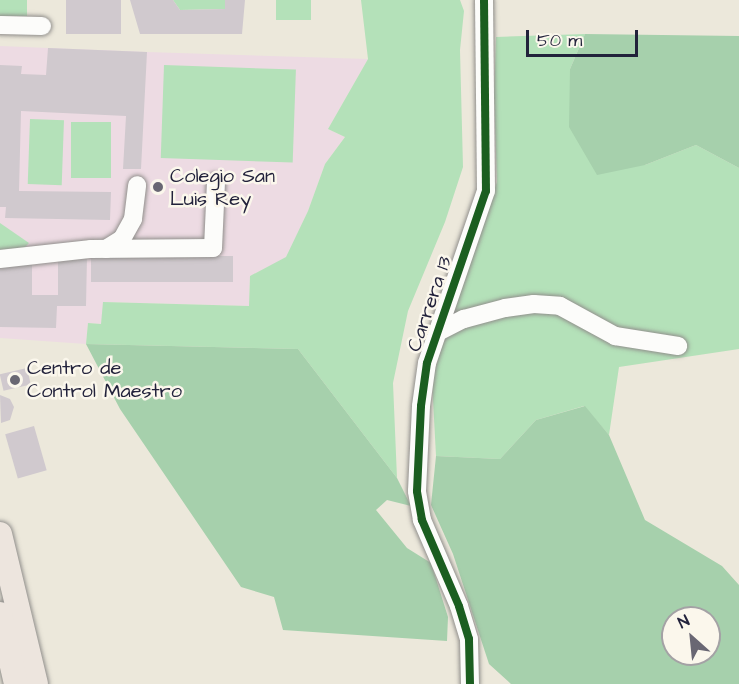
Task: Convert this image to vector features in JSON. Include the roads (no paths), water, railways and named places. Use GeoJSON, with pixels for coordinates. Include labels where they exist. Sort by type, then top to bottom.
{"type":"FeatureCollection","features":[{"type":"Feature","properties":{"kind":"main road"},"geometry":{"type":"LineString","coordinates":[[0,534],[36,684]]}},
{"type":"Feature","properties":{"kind":"main road"},"geometry":{"type":"LineString","coordinates":[[0,614],[16,684]]}},
{"type":"Feature","properties":{"kind":"street","name":"Carrera 13"},"geometry":{"type":"LineString","coordinates":[[470,684],[469,639],[459,606],[422,520],[417,491],[421,406],[427,363],[486,191],[484,0]]}},
{"type":"Feature","properties":{"kind":"street"},"geometry":{"type":"LineString","coordinates":[[0,26],[42,26]]}},
{"type":"Feature","properties":{"kind":"street"},"geometry":{"type":"LineString","coordinates":[[0,259],[106,249],[213,248],[216,182]]}},
{"type":"Feature","properties":{"kind":"street"},"geometry":{"type":"LineString","coordinates":[[106,249],[122,239],[133,219],[137,185]]}},
{"type":"Feature","properties":{"kind":"street"},"geometry":{"type":"LineString","coordinates":[[438,332],[464,319],[505,308],[534,304],[560,306],[615,336],[678,346]]}},
{"type":"Feature","properties":{"kind":"place","name":"Colegio San Luis Rey"},"geometry":{"type":"Point","coordinates":[158,187]}},
{"type":"Feature","properties":{"kind":"place","name":"Centro de Control Maestro"},"geometry":{"type":"Point","coordinates":[15,380]}}]}
